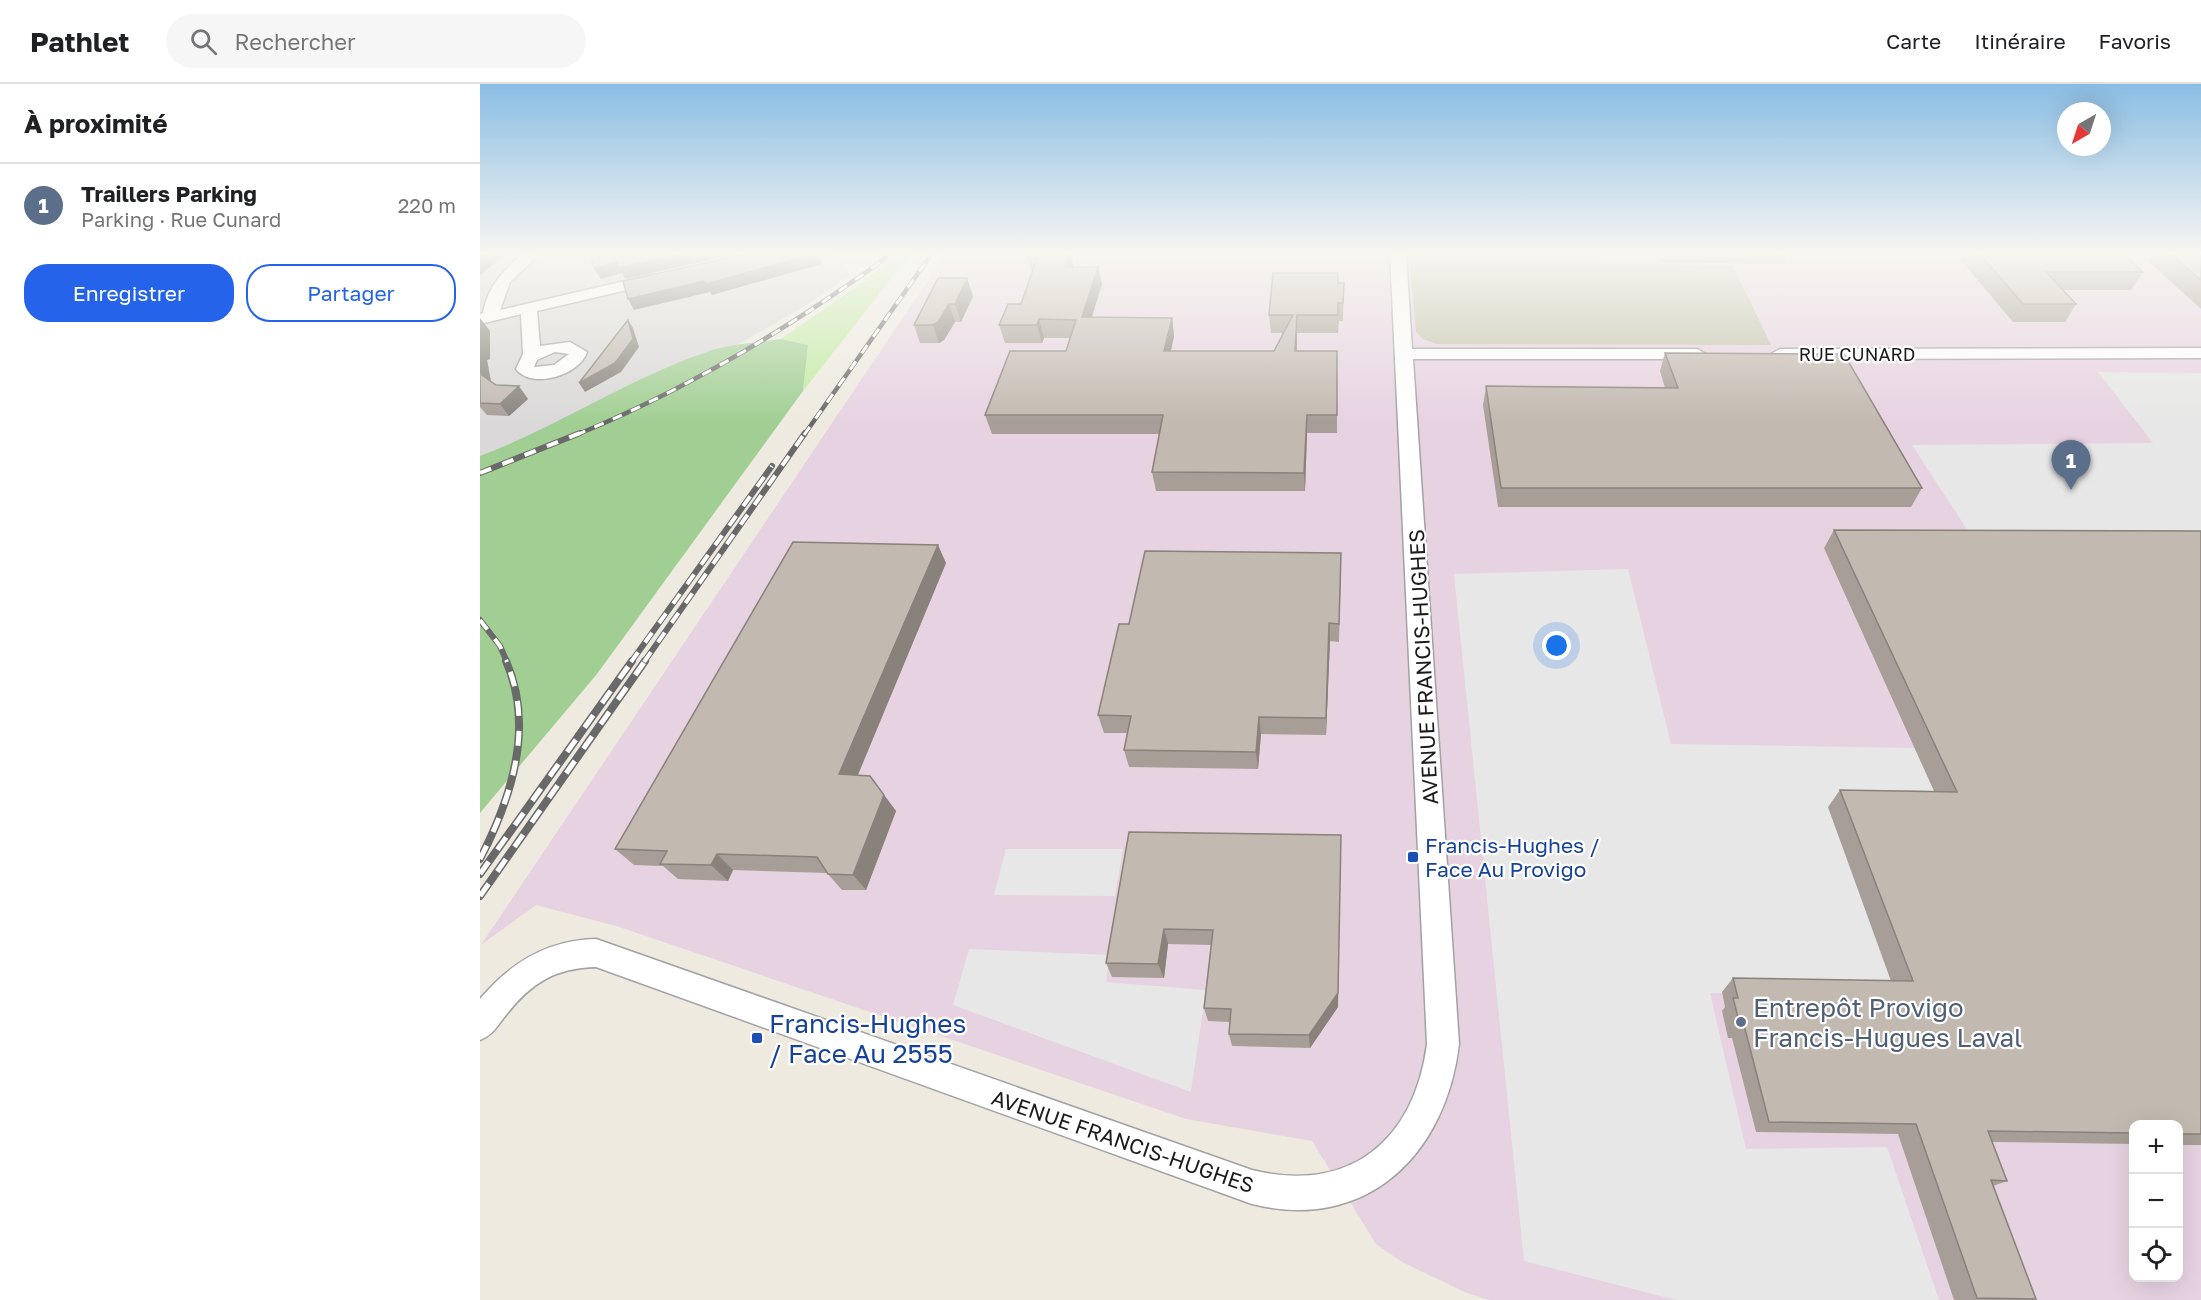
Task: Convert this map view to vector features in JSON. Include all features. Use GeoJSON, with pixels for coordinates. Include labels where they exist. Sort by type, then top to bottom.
{"type":"FeatureCollection","features":[{"type":"Feature","properties":{"kind":"street"},"geometry":{"type":"LineString","coordinates":[[486,318],[527,309]]}},
{"type":"Feature","properties":{"kind":"street"},"geometry":{"type":"LineString","coordinates":[[530,309],[532,356]]}},
{"type":"Feature","properties":{"kind":"street","name":"AVENUE FRANCIS-HUGHES"},"geometry":{"type":"LineString","coordinates":[[480,1025],[506,990],[535,968],[567,955],[596,953],[1220,1178],[1257,1189],[1289,1194],[1322,1192],[1353,1182],[1381,1166],[1405,1144],[1427,1111],[1440,1074],[1443,1044],[1402,309]]}},
{"type":"Feature","properties":{"kind":"street","name":"RUE CUNARD"},"geometry":{"type":"LineString","coordinates":[[1760,354],[2201,353]]}},
{"type":"Feature","properties":{"kind":"street"},"geometry":{"type":"LineString","coordinates":[[1406,354],[1712,354]]}},
{"type":"Feature","properties":{"kind":"shaded area"},"geometry":{"type":"Polygon","coordinates":[[[480,309],[800,309],[726,351],[480,465],[480,309]]]}},
{"type":"Feature","properties":{"kind":"shaded area"},"geometry":{"type":"Polygon","coordinates":[[[909,309],[2201,309],[2201,1300],[1489,1300],[1467,1293],[1402,1262],[1376,1244],[1312,1141],[1186,1119],[616,926],[536,905],[481,945],[909,309]]]}},
{"type":"Feature","properties":{"kind":"shaded area"},"geometry":{"type":"Polygon","coordinates":[[[1414,309],[1754,309],[1771,345],[1437,344],[1423,339],[1416,332],[1414,309]]]}},
{"type":"Feature","properties":{"kind":"shaded area"},"geometry":{"type":"Polygon","coordinates":[[[2098,372],[2201,373],[2201,539],[1970,534],[1912,445],[2153,443],[2098,372]]]}},
{"type":"Feature","properties":{"kind":"shaded area"},"geometry":{"type":"Polygon","coordinates":[[[1628,569],[1671,744],[1915,748],[1942,808],[1828,807],[1896,995],[1710,993],[1746,1149],[1887,1147],[1939,1300],[1676,1300],[1524,1261],[1454,574],[1628,569]]]}},
{"type":"Feature","properties":{"kind":"shaded area"},"geometry":{"type":"Polygon","coordinates":[[[1006,849],[1123,849],[1115,896],[994,895],[1006,849]]]}},
{"type":"Feature","properties":{"kind":"shaded area"},"geometry":{"type":"Polygon","coordinates":[[[969,949],[1110,955],[1106,982],[1206,990],[1191,1092],[953,1005],[969,949]]]}},
{"type":"Feature","properties":{"kind":"green space"},"geometry":{"type":"Polygon","coordinates":[[[825,309],[868,309],[803,391],[808,345],[781,339],[825,309]]]}},
{"type":"Feature","properties":{"kind":"green space"},"geometry":{"type":"Polygon","coordinates":[[[781,339],[808,345],[803,391],[597,674],[480,813],[480,456],[675,364],[722,348],[781,339]]]}},
{"type":"Feature","properties":{"kind":"building"},"geometry":{"type":"Polygon","coordinates":[[[922,309],[946,309],[938,322],[933,325],[914,325],[922,309]]]}},
{"type":"Feature","properties":{"kind":"building"},"geometry":{"type":"Polygon","coordinates":[[[1006,309],[1085,309],[1082,317],[1172,318],[1164,351],[1274,351],[1293,315],[1269,315],[1270,309],[1338,309],[1338,315],[1297,315],[1295,351],[1337,351],[1337,415],[1307,415],[1304,473],[1152,472],[1163,415],[985,415],[1010,351],[1066,351],[1076,320],[1039,319],[1037,325],[999,325],[1006,309]]]}},
{"type":"Feature","properties":{"kind":"building"},"geometry":{"type":"Polygon","coordinates":[[[628,320],[633,339],[615,363],[579,383],[628,320]]]}},
{"type":"Feature","properties":{"kind":"building"},"geometry":{"type":"Polygon","coordinates":[[[1665,353],[1844,354],[1922,488],[1501,488],[1486,386],[1678,388],[1665,353]]]}},
{"type":"Feature","properties":{"kind":"building"},"geometry":{"type":"Polygon","coordinates":[[[480,361],[482,375],[496,385],[519,386],[500,404],[480,403],[480,361]]]}},
{"type":"Feature","properties":{"kind":"building"},"geometry":{"type":"Polygon","coordinates":[[[1834,530],[2201,531],[2201,1134],[2183,1134],[2183,1120],[2129,1120],[2129,1133],[1988,1131],[2007,1181],[1991,1180],[2036,1299],[1977,1298],[1916,1124],[1769,1122],[1744,1025],[1740,1025],[1733,998],[1738,998],[1733,978],[1913,981],[1840,790],[1957,792],[1834,530]]]}},
{"type":"Feature","properties":{"kind":"building"},"geometry":{"type":"Polygon","coordinates":[[[793,542],[938,545],[839,774],[870,776],[884,795],[853,875],[828,874],[817,857],[717,854],[711,865],[660,864],[667,851],[615,849],[793,542]]]}},
{"type":"Feature","properties":{"kind":"building"},"geometry":{"type":"Polygon","coordinates":[[[1145,551],[1341,553],[1339,624],[1329,623],[1326,718],[1259,717],[1256,752],[1124,750],[1131,716],[1098,715],[1119,624],[1129,624],[1145,551]]]}},
{"type":"Feature","properties":{"kind":"building"},"geometry":{"type":"Polygon","coordinates":[[[1129,832],[1341,835],[1338,993],[1309,1035],[1229,1034],[1231,1009],[1204,1008],[1213,930],[1164,929],[1158,964],[1106,963],[1129,832]]]}},
{"type":"Feature","properties":{"kind":"railway"},"geometry":{"type":"LineString","coordinates":[[576,435],[701,376],[813,309]]}},
{"type":"Feature","properties":{"kind":"railway"},"geometry":{"type":"LineString","coordinates":[[804,435],[893,309]]}},
{"type":"Feature","properties":{"kind":"railway"},"geometry":{"type":"LineString","coordinates":[[480,473],[580,433]]}},
{"type":"Feature","properties":{"kind":"railway"},"geometry":{"type":"LineString","coordinates":[[644,662],[805,433]]}},
{"type":"Feature","properties":{"kind":"railway"},"geometry":{"type":"LineString","coordinates":[[631,662],[772,466]]}},
{"type":"Feature","properties":{"kind":"railway"},"geometry":{"type":"LineString","coordinates":[[480,620],[500,646],[507,662]]}},
{"type":"Feature","properties":{"kind":"railway"},"geometry":{"type":"LineString","coordinates":[[480,859],[501,812],[516,762],[519,711],[506,661]]}},
{"type":"Feature","properties":{"kind":"railway"},"geometry":{"type":"LineString","coordinates":[[480,874],[632,661]]}},
{"type":"Feature","properties":{"kind":"railway"},"geometry":{"type":"LineString","coordinates":[[480,896],[645,661]]}},
{"type":"Feature","properties":{"kind":"place","name":"Traillers Parking"},"geometry":{"type":"Point","coordinates":[2071,490]}},
{"type":"Feature","properties":{"kind":"place","name":"Francis-Hughes / Face Au Provigo"},"geometry":{"type":"Point","coordinates":[1413,857]}},
{"type":"Feature","properties":{"kind":"place","name":"Entrepôt Provigo Francis-Hugues Laval"},"geometry":{"type":"Point","coordinates":[1741,1022]}},
{"type":"Feature","properties":{"kind":"place","name":"Francis-Hughes / Face Au 2555"},"geometry":{"type":"Point","coordinates":[757,1038]}}]}
